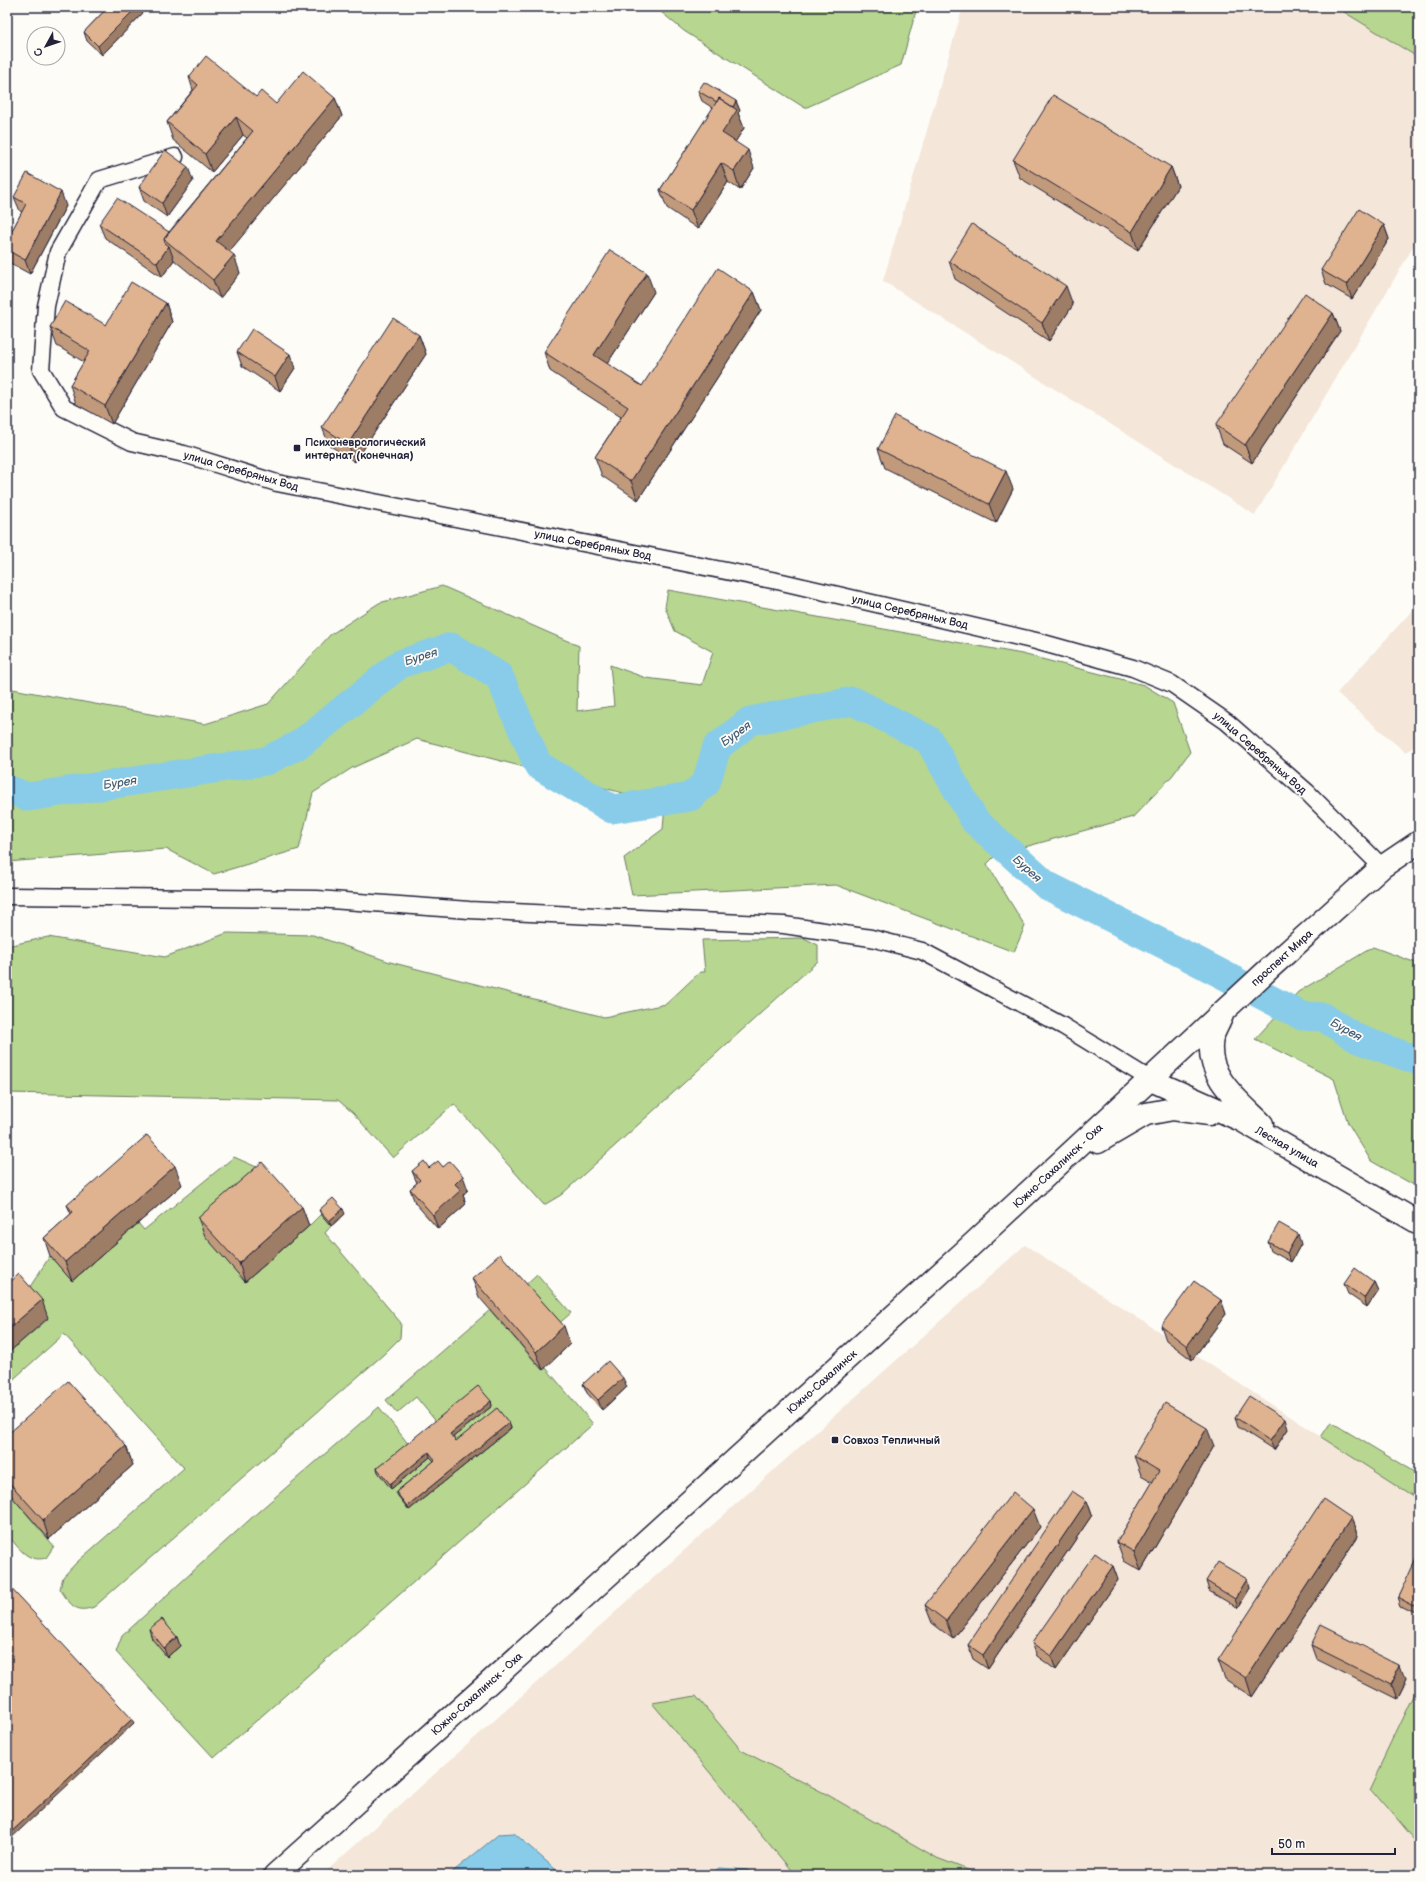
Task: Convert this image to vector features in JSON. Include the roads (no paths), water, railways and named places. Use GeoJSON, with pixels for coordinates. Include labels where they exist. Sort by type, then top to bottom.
{"type":"FeatureCollection","features":[{"type":"Feature","properties":{"kind":"main road","name":"проспект Мира"},"geometry":{"type":"LineString","coordinates":[[1151,1080],[1271,967],[1382,867],[1419,842]]}},
{"type":"Feature","properties":{"kind":"main road"},"geometry":{"type":"LineString","coordinates":[[1228,1007],[1212,1038],[1212,1064],[1228,1090],[1281,1144]]}},
{"type":"Feature","properties":{"kind":"main road","name":"Лесная улица"},"geometry":{"type":"LineString","coordinates":[[1151,1080],[1232,1117],[1419,1223]]}},
{"type":"Feature","properties":{"kind":"main road","name":"Южно-Сахалинск - Оха"},"geometry":{"type":"LineString","coordinates":[[964,1252],[1151,1080]]}},
{"type":"Feature","properties":{"kind":"main road"},"geometry":{"type":"LineString","coordinates":[[1040,1183],[1114,1132],[1146,1114],[1173,1109],[1232,1117]]}},
{"type":"Feature","properties":{"kind":"main road","name":"Южно-Сахалинск"},"geometry":{"type":"LineString","coordinates":[[679,1511],[964,1252]]}},
{"type":"Feature","properties":{"kind":"main road","name":"Южно-Сахалинск - Оха"},"geometry":{"type":"LineString","coordinates":[[275,1875],[679,1511]]}},
{"type":"Feature","properties":{"kind":"street","name":"улица Серебряных Вод"},"geometry":{"type":"LineString","coordinates":[[175,157],[99,180],[58,252],[46,306],[41,370],[64,408],[132,442],[184,454],[277,483],[782,582],[1036,641],[1134,668],[1172,684],[1227,722],[1306,792],[1382,867]]}},
{"type":"Feature","properties":{"kind":"street"},"geometry":{"type":"LineString","coordinates":[[7,896],[317,899],[469,910],[784,925],[871,938],[922,951],[1063,1026],[1151,1080]]}},
{"type":"Feature","properties":{"kind":"water"},"geometry":{"type":"Polygon","coordinates":[[[514,1833],[562,1875],[449,1875],[499,1834],[514,1833]]]}},
{"type":"Feature","properties":{"kind":"water"},"geometry":{"type":"Polygon","coordinates":[[[719,1868],[748,1870],[753,1875],[709,1875],[719,1868]]]}},
{"type":"Feature","properties":{"kind":"waterway","name":"Бурея"},"geometry":{"type":"LineString","coordinates":[[7,789],[28,797],[266,761],[300,744],[400,664],[451,647],[499,676],[538,765],[612,809],[690,797],[706,783],[717,747],[750,721],[853,701],[929,740],[975,821],[1046,885],[1302,1016],[1323,1017],[1358,1039],[1419,1061]]}},
{"type":"Feature","properties":{"kind":"place","name":"Психоневрологический интернат (конечная)"},"geometry":{"type":"Point","coordinates":[297,448]}},
{"type":"Feature","properties":{"kind":"place","name":"Совхоз Тепличный"},"geometry":{"type":"Point","coordinates":[835,1440]}}]}
